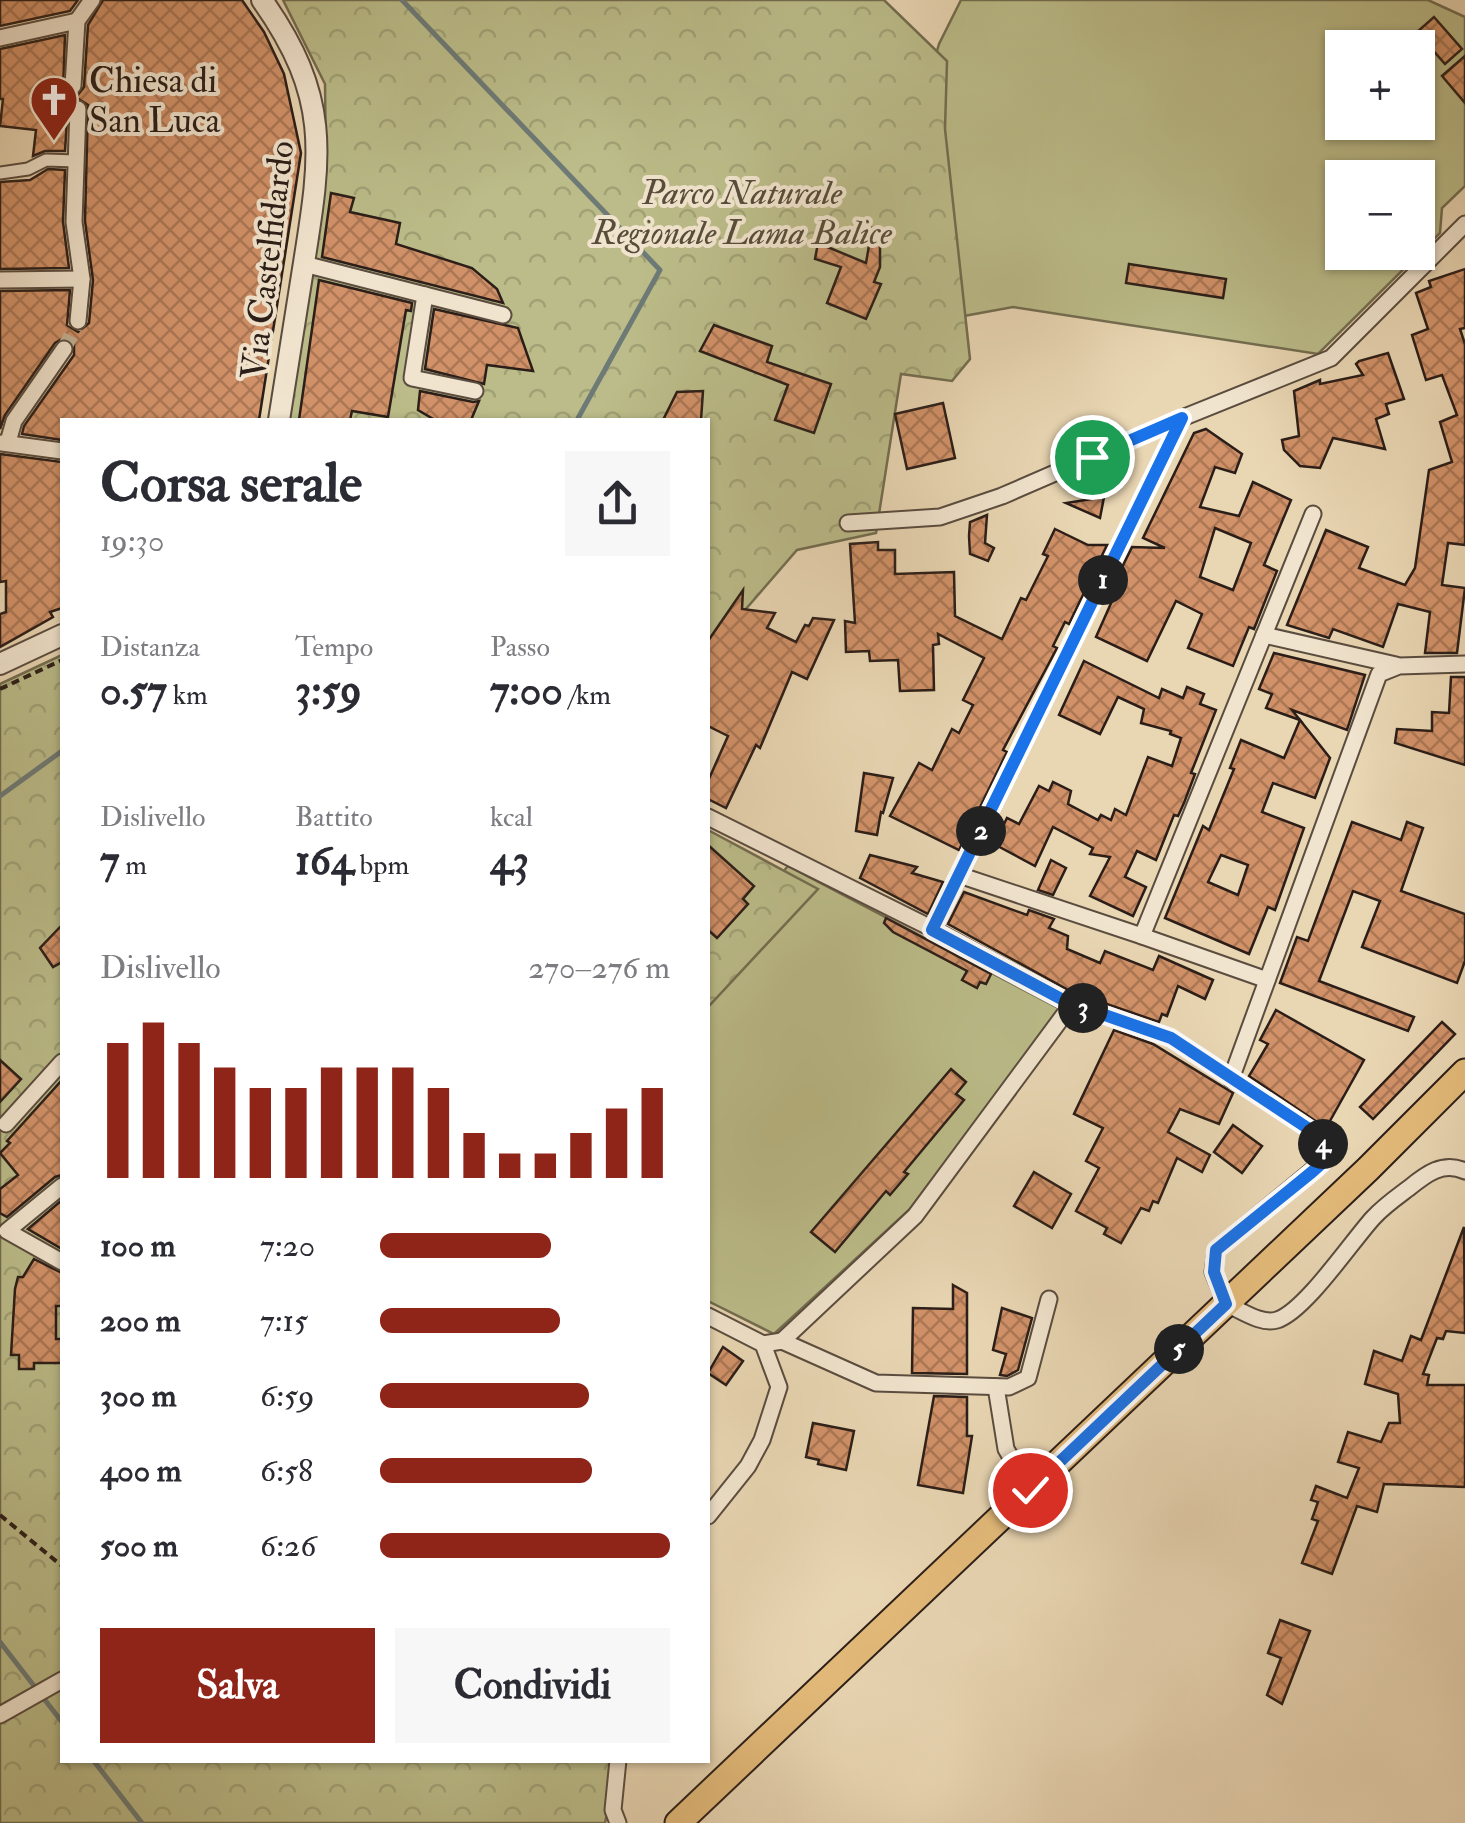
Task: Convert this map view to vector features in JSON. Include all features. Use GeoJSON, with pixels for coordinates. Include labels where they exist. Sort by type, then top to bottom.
{"type":"FeatureCollection","features":[{"type":"Feature","properties":{"kind":"main road"},"geometry":{"type":"LineString","coordinates":[[678,1823],[1395,1144],[1465,1072]]}},
{"type":"Feature","properties":{"kind":"street"},"geometry":{"type":"LineString","coordinates":[[73,86],[78,21],[92,0]]}},
{"type":"Feature","properties":{"kind":"street","name":"Via Castelfidardo"},"geometry":{"type":"LineString","coordinates":[[262,0],[290,40],[304,76],[317,137],[318,168],[279,418]]}},
{"type":"Feature","properties":{"kind":"street"},"geometry":{"type":"LineString","coordinates":[[0,38],[78,21]]}},
{"type":"Feature","properties":{"kind":"street"},"geometry":{"type":"LineString","coordinates":[[78,109],[74,222],[82,279],[78,321]]}},
{"type":"Feature","properties":{"kind":"street"},"geometry":{"type":"LineString","coordinates":[[0,173],[28,169],[46,160],[76,161]]}},
{"type":"Feature","properties":{"kind":"street"},"geometry":{"type":"LineString","coordinates":[[848,523],[940,516],[1002,496],[1331,358],[1465,224]]}},
{"type":"Feature","properties":{"kind":"street"},"geometry":{"type":"LineString","coordinates":[[304,264],[504,315]]}},
{"type":"Feature","properties":{"kind":"street"},"geometry":{"type":"LineString","coordinates":[[0,280],[82,279]]}},
{"type":"Feature","properties":{"kind":"street"},"geometry":{"type":"LineString","coordinates":[[426,295],[412,378],[475,391]]}},
{"type":"Feature","properties":{"kind":"street"},"geometry":{"type":"LineString","coordinates":[[60,451],[4,442],[64,349]]}},
{"type":"Feature","properties":{"kind":"street"},"geometry":{"type":"LineString","coordinates":[[932,930],[1182,418]]}},
{"type":"Feature","properties":{"kind":"street"},"geometry":{"type":"LineString","coordinates":[[1142,936],[1313,514]]}},
{"type":"Feature","properties":{"kind":"street"},"geometry":{"type":"LineString","coordinates":[[1264,635],[1399,666],[1465,664]]}},
{"type":"Feature","properties":{"kind":"street"},"geometry":{"type":"LineString","coordinates":[[0,664],[60,636]]}},
{"type":"Feature","properties":{"kind":"street"},"geometry":{"type":"LineString","coordinates":[[1231,1079],[1378,674],[1399,666]]}},
{"type":"Feature","properties":{"kind":"street"},"geometry":{"type":"LineString","coordinates":[[710,817],[1072,1004],[1171,1038],[1315,1133],[1324,1146],[1321,1164],[1216,1250],[1214,1272],[1226,1304],[1262,1320],[1274,1321],[1284,1316],[1302,1302],[1376,1214],[1431,1170],[1456,1167],[1465,1171]]}},
{"type":"Feature","properties":{"kind":"street"},"geometry":{"type":"LineString","coordinates":[[960,875],[1267,980]]}},
{"type":"Feature","properties":{"kind":"street"},"geometry":{"type":"LineString","coordinates":[[710,1317],[764,1344],[782,1340],[915,1216],[1072,1004]]}},
{"type":"Feature","properties":{"kind":"street"},"geometry":{"type":"LineString","coordinates":[[6,1124],[60,1064]]}},
{"type":"Feature","properties":{"kind":"street"},"geometry":{"type":"LineString","coordinates":[[60,1188],[6,1231],[60,1261]]}},
{"type":"Feature","properties":{"kind":"street"},"geometry":{"type":"LineString","coordinates":[[782,1340],[876,1383],[1008,1387],[1028,1378],[1049,1298]]}},
{"type":"Feature","properties":{"kind":"street"},"geometry":{"type":"LineString","coordinates":[[710,1514],[748,1466],[762,1440],[778,1387],[764,1344]]}},
{"type":"Feature","properties":{"kind":"street"},"geometry":{"type":"LineString","coordinates":[[996,1386],[1006,1449],[1030,1490]]}},
{"type":"Feature","properties":{"kind":"street"},"geometry":{"type":"LineString","coordinates":[[0,1715],[56,1683]]}},
{"type":"Feature","properties":{"kind":"street"},"geometry":{"type":"LineString","coordinates":[[618,1763],[613,1810],[618,1823]]}},
{"type":"Feature","properties":{"kind":"path"},"geometry":{"type":"LineString","coordinates":[[0,689],[60,661]]}},
{"type":"Feature","properties":{"kind":"path"},"geometry":{"type":"LineString","coordinates":[[0,1516],[60,1564]]}},
{"type":"Feature","properties":{"kind":"green space","name":"Parco Naturale Regionale Lama Balice"},"geometry":{"type":"Polygon","coordinates":[[[283,0],[884,0],[947,61],[945,129],[970,359],[952,381],[901,374],[876,533],[797,550],[719,640],[710,658],[710,418],[276,418],[326,167],[325,84],[283,0]]]}},
{"type":"Feature","properties":{"kind":"green space"},"geometry":{"type":"Polygon","coordinates":[[[961,0],[1428,0],[1465,17],[1465,186],[1442,208],[1440,233],[1435,238],[1435,160],[1325,160],[1325,270],[1403,270],[1318,354],[1013,307],[953,318],[927,86],[939,44],[961,0]]]}},
{"type":"Feature","properties":{"kind":"green space"},"geometry":{"type":"Polygon","coordinates":[[[60,656],[60,1763],[617,1763],[605,1823],[0,1823],[0,684],[60,656]]]}},
{"type":"Feature","properties":{"kind":"green space"},"geometry":{"type":"Polygon","coordinates":[[[710,831],[818,889],[710,1005],[710,831]]]}},
{"type":"Feature","properties":{"kind":"green space"},"geometry":{"type":"Polygon","coordinates":[[[788,866],[1060,1009],[910,1209],[774,1334],[710,1302],[710,956],[788,866]]]}},
{"type":"Feature","properties":{"kind":"building"},"geometry":{"type":"Polygon","coordinates":[[[0,0],[78,0],[70,11],[0,26],[0,0]]]}},
{"type":"Feature","properties":{"kind":"building"},"geometry":{"type":"Polygon","coordinates":[[[103,0],[242,0],[264,32],[284,74],[301,153],[259,418],[60,418],[60,440],[22,434],[74,355],[74,343],[64,338],[55,343],[5,415],[0,429],[0,291],[70,290],[67,325],[78,332],[89,323],[93,280],[85,221],[88,105],[77,98],[68,104],[65,151],[45,151],[33,156],[36,130],[0,126],[0,49],[65,35],[63,90],[68,96],[77,96],[84,87],[88,25],[103,0]]]}},
{"type":"Feature","properties":{"kind":"building"},"geometry":{"type":"Polygon","coordinates":[[[1434,17],[1462,49],[1445,64],[1435,53],[1435,30],[1419,30],[1434,17]]]}},
{"type":"Feature","properties":{"kind":"building"},"geometry":{"type":"Polygon","coordinates":[[[1465,56],[1465,103],[1442,76],[1465,56]]]}},
{"type":"Feature","properties":{"kind":"building"},"geometry":{"type":"Polygon","coordinates":[[[48,169],[65,170],[63,222],[69,268],[0,269],[0,182],[30,180],[48,169]]]}},
{"type":"Feature","properties":{"kind":"building"},"geometry":{"type":"Polygon","coordinates":[[[331,193],[354,198],[350,212],[400,223],[396,244],[472,268],[497,289],[503,303],[322,257],[331,193]]]}},
{"type":"Feature","properties":{"kind":"building"},"geometry":{"type":"Polygon","coordinates":[[[872,228],[880,228],[880,267],[874,282],[881,284],[866,319],[827,303],[841,267],[815,259],[818,243],[866,263],[872,228]]]}},
{"type":"Feature","properties":{"kind":"building"},"geometry":{"type":"Polygon","coordinates":[[[1129,264],[1226,279],[1223,298],[1126,283],[1129,264]]]}},
{"type":"Feature","properties":{"kind":"building"},"geometry":{"type":"Polygon","coordinates":[[[1465,269],[1465,328],[1460,329],[1465,344],[1465,545],[1448,543],[1442,585],[1465,588],[1457,653],[1425,653],[1430,612],[1398,604],[1383,647],[1333,629],[1329,638],[1287,625],[1326,530],[1368,547],[1359,568],[1405,585],[1415,568],[1429,470],[1452,462],[1440,422],[1457,415],[1442,375],[1426,380],[1412,335],[1428,329],[1416,293],[1431,287],[1429,281],[1465,269]]]}},
{"type":"Feature","properties":{"kind":"building"},"geometry":{"type":"Polygon","coordinates":[[[319,280],[412,303],[411,311],[406,310],[388,417],[352,411],[350,418],[299,418],[319,280]]]}},
{"type":"Feature","properties":{"kind":"building"},"geometry":{"type":"Polygon","coordinates":[[[434,309],[518,328],[533,371],[487,365],[484,384],[425,369],[434,309]]]}},
{"type":"Feature","properties":{"kind":"building"},"geometry":{"type":"Polygon","coordinates":[[[714,325],[772,346],[767,362],[831,384],[814,433],[775,420],[788,385],[700,351],[714,325]]]}},
{"type":"Feature","properties":{"kind":"building"},"geometry":{"type":"Polygon","coordinates":[[[1388,353],[1404,399],[1386,404],[1389,414],[1376,419],[1385,449],[1333,438],[1320,468],[1300,466],[1284,450],[1282,440],[1299,436],[1294,391],[1320,380],[1320,384],[1363,375],[1356,364],[1359,361],[1388,353]]]}},
{"type":"Feature","properties":{"kind":"building"},"geometry":{"type":"Polygon","coordinates":[[[420,391],[479,401],[472,418],[432,418],[418,410],[420,391]]]}},
{"type":"Feature","properties":{"kind":"building"},"geometry":{"type":"Polygon","coordinates":[[[703,391],[701,418],[664,418],[677,392],[703,391]]]}},
{"type":"Feature","properties":{"kind":"building"},"geometry":{"type":"Polygon","coordinates":[[[943,403],[955,458],[907,469],[895,414],[943,403]]]}},
{"type":"Feature","properties":{"kind":"building"},"geometry":{"type":"Polygon","coordinates":[[[1206,429],[1242,454],[1235,473],[1215,467],[1200,507],[1239,516],[1253,482],[1291,500],[1264,565],[1277,571],[1254,629],[1249,627],[1233,666],[1188,648],[1202,614],[1176,601],[1147,661],[1096,637],[1112,601],[1107,598],[1132,547],[1165,548],[1143,538],[1194,433],[1206,429]],[[1215,528],[1200,577],[1233,590],[1251,543],[1215,528]]]}},
{"type":"Feature","properties":{"kind":"building"},"geometry":{"type":"Polygon","coordinates":[[[0,454],[60,462],[60,609],[50,612],[53,617],[0,647],[6,581],[0,582],[0,454]]]}},
{"type":"Feature","properties":{"kind":"building"},"geometry":{"type":"Polygon","coordinates":[[[1104,497],[1100,518],[1066,503],[1104,497]]]}},
{"type":"Feature","properties":{"kind":"building"},"geometry":{"type":"Polygon","coordinates":[[[987,515],[985,543],[994,548],[988,561],[970,554],[969,536],[970,522],[987,515]]]}},
{"type":"Feature","properties":{"kind":"building"},"geometry":{"type":"Polygon","coordinates":[[[1055,529],[1088,545],[1107,545],[1069,624],[1065,622],[1053,646],[1057,648],[1003,750],[1007,752],[959,850],[890,816],[919,763],[932,770],[952,729],[959,733],[973,705],[963,700],[984,658],[938,634],[939,644],[933,645],[934,690],[900,691],[898,660],[870,661],[869,651],[846,652],[845,621],[855,623],[850,544],[878,542],[878,550],[895,550],[895,574],[954,572],[955,616],[1002,639],[1021,598],[1026,600],[1048,556],[1043,554],[1055,529]]]}},
{"type":"Feature","properties":{"kind":"building"},"geometry":{"type":"Polygon","coordinates":[[[743,590],[742,609],[775,613],[767,628],[796,642],[813,618],[834,620],[807,679],[792,672],[760,748],[756,745],[726,808],[710,800],[710,776],[728,736],[710,727],[710,638],[743,590]]]}},
{"type":"Feature","properties":{"kind":"building"},"geometry":{"type":"Polygon","coordinates":[[[1274,653],[1365,675],[1347,730],[1292,710],[1300,720],[1266,708],[1272,694],[1259,689],[1274,653]]]}},
{"type":"Feature","properties":{"kind":"building"},"geometry":{"type":"Polygon","coordinates":[[[1084,661],[1159,698],[1162,689],[1183,698],[1187,687],[1204,694],[1200,704],[1216,710],[1191,773],[1195,774],[1184,803],[1178,816],[1174,815],[1156,860],[1137,851],[1125,877],[1146,887],[1133,916],[1090,896],[1110,857],[1090,854],[1093,848],[1053,827],[1035,866],[994,844],[1007,818],[1019,824],[1039,786],[1049,791],[1053,782],[1071,791],[1068,804],[1098,820],[1101,815],[1111,820],[1115,809],[1126,815],[1148,757],[1172,766],[1181,738],[1170,734],[1171,731],[1141,723],[1144,709],[1118,697],[1100,734],[1059,715],[1084,661]]]}},
{"type":"Feature","properties":{"kind":"building"},"geometry":{"type":"Polygon","coordinates":[[[1451,677],[1465,677],[1465,765],[1395,743],[1397,729],[1432,731],[1432,712],[1449,713],[1451,677]]]}},
{"type":"Feature","properties":{"kind":"building"},"geometry":{"type":"Polygon","coordinates":[[[1300,720],[1330,758],[1315,798],[1273,783],[1262,812],[1304,828],[1275,910],[1268,907],[1249,954],[1165,918],[1203,826],[1209,830],[1234,769],[1230,768],[1241,740],[1284,758],[1300,720]],[[1221,855],[1208,882],[1238,895],[1248,865],[1221,855]]]}},
{"type":"Feature","properties":{"kind":"building"},"geometry":{"type":"Polygon","coordinates":[[[864,773],[893,778],[877,835],[856,831],[864,773]]]}},
{"type":"Feature","properties":{"kind":"building"},"geometry":{"type":"Polygon","coordinates":[[[1352,822],[1401,840],[1407,822],[1423,828],[1401,891],[1465,914],[1465,961],[1457,983],[1362,947],[1380,901],[1353,891],[1319,981],[1414,1017],[1408,1031],[1280,983],[1297,937],[1308,941],[1352,822]]]}},
{"type":"Feature","properties":{"kind":"building"},"geometry":{"type":"Polygon","coordinates":[[[710,847],[754,886],[743,899],[748,904],[717,938],[710,932],[710,847]]]}},
{"type":"Feature","properties":{"kind":"building"},"geometry":{"type":"Polygon","coordinates":[[[870,855],[917,867],[912,873],[943,882],[928,914],[860,878],[870,855]]]}},
{"type":"Feature","properties":{"kind":"building"},"geometry":{"type":"Polygon","coordinates":[[[1051,860],[1066,868],[1053,895],[1038,890],[1051,860]]]}},
{"type":"Feature","properties":{"kind":"building"},"geometry":{"type":"Polygon","coordinates":[[[964,892],[1027,915],[1029,910],[1054,919],[1049,928],[1068,936],[1067,949],[1100,963],[1105,951],[1153,970],[1159,956],[1213,980],[1205,999],[1178,986],[1167,1016],[1162,1014],[1159,1022],[1072,992],[948,924],[964,892]]]}},
{"type":"Feature","properties":{"kind":"building"},"geometry":{"type":"Polygon","coordinates":[[[886,918],[991,974],[986,984],[980,982],[977,988],[962,980],[967,971],[893,932],[884,923],[886,918]]]}},
{"type":"Feature","properties":{"kind":"building"},"geometry":{"type":"Polygon","coordinates":[[[60,927],[60,963],[53,967],[40,948],[60,927]]]}},
{"type":"Feature","properties":{"kind":"building"},"geometry":{"type":"Polygon","coordinates":[[[1276,1010],[1364,1060],[1326,1128],[1249,1076],[1268,1044],[1260,1040],[1276,1010]]]}},
{"type":"Feature","properties":{"kind":"building"},"geometry":{"type":"Polygon","coordinates":[[[1442,1022],[1455,1034],[1373,1119],[1360,1107],[1442,1022]]]}},
{"type":"Feature","properties":{"kind":"building"},"geometry":{"type":"Polygon","coordinates":[[[1114,1030],[1153,1044],[1233,1093],[1219,1124],[1180,1109],[1168,1132],[1210,1155],[1202,1172],[1177,1158],[1158,1203],[1153,1201],[1149,1211],[1141,1208],[1121,1243],[1104,1234],[1107,1228],[1076,1211],[1099,1168],[1086,1161],[1103,1128],[1074,1114],[1114,1030]]]}},
{"type":"Feature","properties":{"kind":"building"},"geometry":{"type":"Polygon","coordinates":[[[0,1060],[21,1079],[0,1102],[0,1060]]]}},
{"type":"Feature","properties":{"kind":"building"},"geometry":{"type":"Polygon","coordinates":[[[951,1069],[966,1082],[956,1094],[964,1100],[904,1172],[908,1174],[890,1195],[886,1191],[835,1252],[811,1232],[951,1069]]]}},
{"type":"Feature","properties":{"kind":"building"},"geometry":{"type":"Polygon","coordinates":[[[60,1082],[60,1176],[7,1217],[0,1213],[0,1189],[18,1175],[0,1153],[10,1143],[7,1141],[60,1082]]]}},
{"type":"Feature","properties":{"kind":"building"},"geometry":{"type":"Polygon","coordinates":[[[1233,1125],[1262,1146],[1242,1173],[1214,1152],[1233,1125]]]}},
{"type":"Feature","properties":{"kind":"building"},"geometry":{"type":"Polygon","coordinates":[[[1034,1172],[1071,1194],[1052,1228],[1014,1206],[1034,1172]]]}},
{"type":"Feature","properties":{"kind":"building"},"geometry":{"type":"Polygon","coordinates":[[[60,1202],[60,1248],[28,1229],[60,1202]]]}},
{"type":"Feature","properties":{"kind":"building"},"geometry":{"type":"Polygon","coordinates":[[[1464,1227],[1465,1333],[1446,1331],[1443,1339],[1437,1338],[1423,1374],[1429,1375],[1427,1385],[1465,1385],[1465,1487],[1384,1484],[1377,1512],[1357,1506],[1332,1574],[1302,1563],[1318,1521],[1312,1519],[1318,1502],[1311,1500],[1316,1486],[1347,1498],[1359,1468],[1338,1462],[1348,1432],[1381,1442],[1389,1423],[1400,1423],[1398,1394],[1365,1384],[1374,1351],[1402,1361],[1411,1336],[1421,1340],[1464,1227]]]}},
{"type":"Feature","properties":{"kind":"building"},"geometry":{"type":"Polygon","coordinates":[[[34,1259],[60,1272],[56,1339],[60,1339],[60,1363],[34,1363],[34,1369],[19,1369],[19,1355],[11,1355],[15,1289],[18,1277],[23,1277],[34,1259]]]}},
{"type":"Feature","properties":{"kind":"building"},"geometry":{"type":"Polygon","coordinates":[[[953,1285],[967,1293],[967,1374],[912,1373],[913,1308],[953,1309],[953,1285]]]}},
{"type":"Feature","properties":{"kind":"building"},"geometry":{"type":"Polygon","coordinates":[[[1002,1308],[1032,1318],[1018,1370],[1007,1376],[1000,1375],[1006,1354],[993,1350],[1002,1308]]]}},
{"type":"Feature","properties":{"kind":"building"},"geometry":{"type":"Polygon","coordinates":[[[723,1347],[743,1361],[726,1385],[710,1374],[723,1347]]]}},
{"type":"Feature","properties":{"kind":"building"},"geometry":{"type":"Polygon","coordinates":[[[934,1396],[967,1397],[967,1436],[972,1436],[963,1493],[918,1485],[934,1396]]]}},
{"type":"Feature","properties":{"kind":"building"},"geometry":{"type":"Polygon","coordinates":[[[813,1423],[854,1431],[846,1470],[806,1457],[813,1423]]]}},
{"type":"Feature","properties":{"kind":"building"},"geometry":{"type":"Polygon","coordinates":[[[1280,1620],[1310,1631],[1282,1704],[1267,1695],[1281,1658],[1268,1653],[1280,1620]]]}},
{"type":"Feature","properties":{"kind":"waterway"},"geometry":{"type":"LineString","coordinates":[[402,0],[660,270],[578,418]]}},
{"type":"Feature","properties":{"kind":"waterway"},"geometry":{"type":"LineString","coordinates":[[0,796],[60,752]]}},
{"type":"Feature","properties":{"kind":"waterway"},"geometry":{"type":"LineString","coordinates":[[0,1642],[60,1719]]}},
{"type":"Feature","properties":{"kind":"waterway"},"geometry":{"type":"LineString","coordinates":[[95,1763],[142,1823]]}},
{"type":"Feature","properties":{"kind":"tunnel"},"geometry":{"type":"LineString","coordinates":[[64,349],[78,321]]}},
{"type":"Feature","properties":{"kind":"place","name":"Chiesa di San Luca"},"geometry":{"type":"Point","coordinates":[54,142]}},
{"type":"Feature","properties":{"kind":"route"},"geometry":{"type":"LineString","coordinates":[[1030,1490],[1226,1304],[1214,1272],[1216,1250],[1321,1164],[1324,1154],[1324,1146],[1315,1133],[1171,1038],[1067,1002],[932,930],[1182,418],[1092,457]]}}]}
